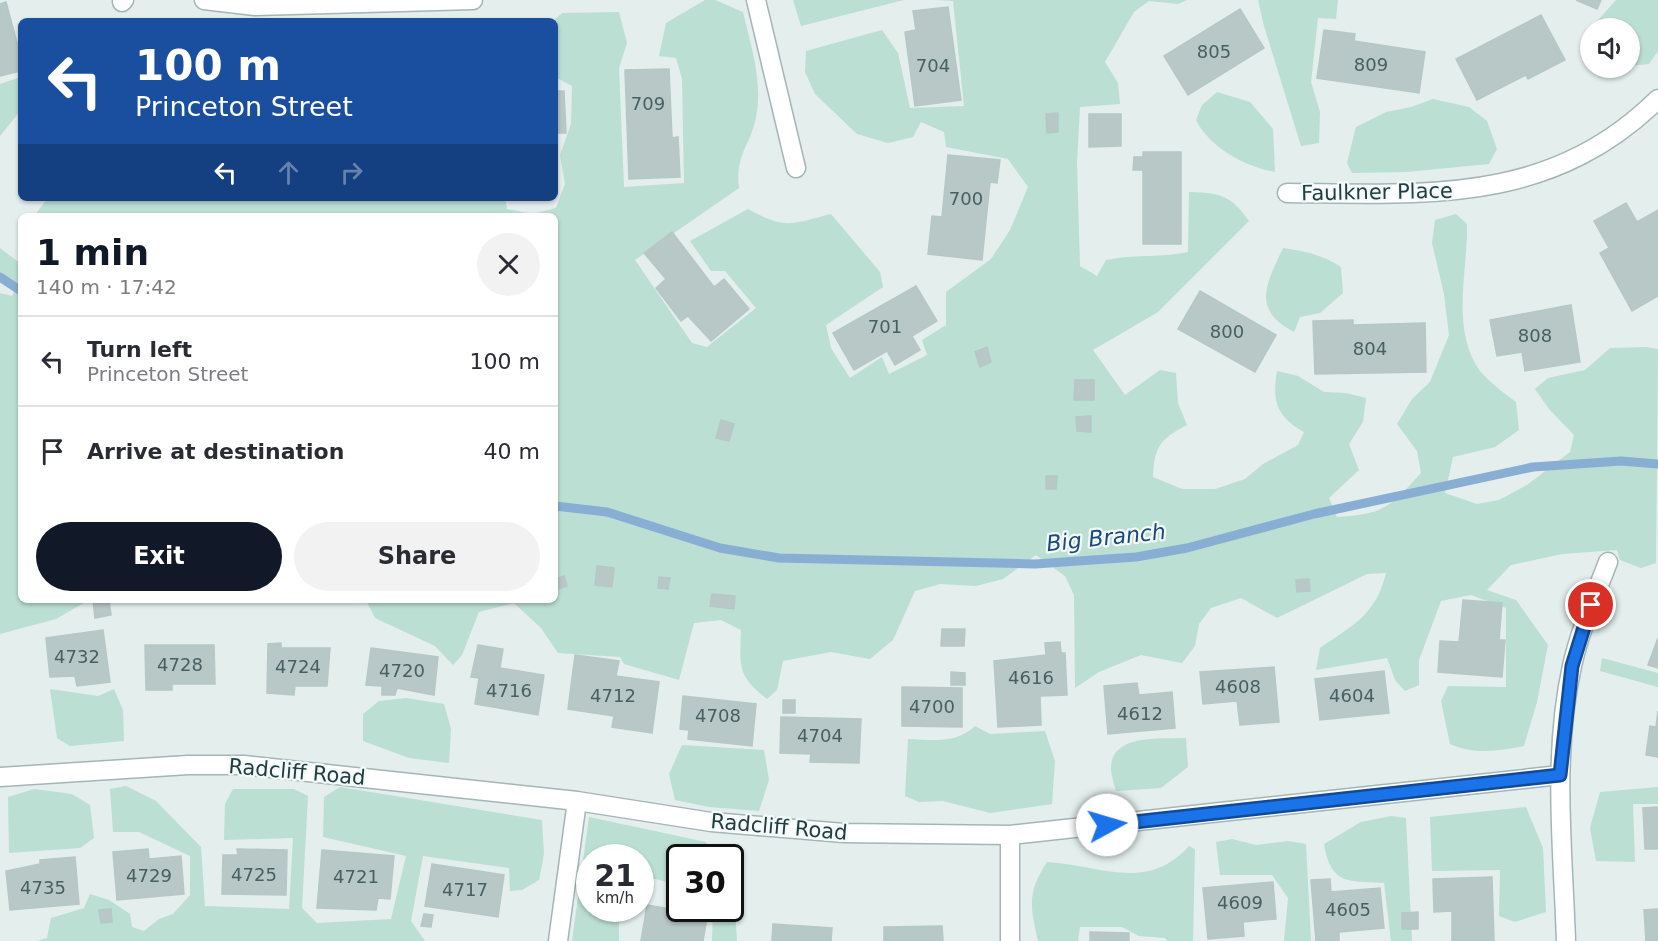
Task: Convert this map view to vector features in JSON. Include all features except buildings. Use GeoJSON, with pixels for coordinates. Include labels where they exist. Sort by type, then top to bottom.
{"type":"FeatureCollection","features":[{"type":"Feature","properties":{"kind":"street"},"geometry":{"type":"LineString","coordinates":[[204,0],[255,6],[473,0]]}},
{"type":"Feature","properties":{"kind":"street"},"geometry":{"type":"LineString","coordinates":[[756,0],[796,168]]}},
{"type":"Feature","properties":{"kind":"street","name":"Faulkner Place"},"geometry":{"type":"LineString","coordinates":[[1287,193],[1457,192],[1523,178],[1581,156],[1618,135],[1658,99]]}},
{"type":"Feature","properties":{"kind":"street"},"geometry":{"type":"LineString","coordinates":[[1566,941],[1560,775],[1572,666],[1583,627],[1608,562]]}},
{"type":"Feature","properties":{"kind":"street","name":"Radcliff Road"},"geometry":{"type":"LineString","coordinates":[[0,777],[188,765],[244,765],[577,801],[711,822],[833,832],[1010,835],[1560,775]]}},
{"type":"Feature","properties":{"kind":"street"},"geometry":{"type":"LineString","coordinates":[[558,941],[577,801]]}},
{"type":"Feature","properties":{"kind":"street"},"geometry":{"type":"LineString","coordinates":[[1010,835],[1010,941]]}},
{"type":"Feature","properties":{"kind":"green space"},"geometry":{"type":"Polygon","coordinates":[[[705,0],[715,0],[743,12],[755,64],[758,104],[753,127],[739,167],[739,188],[635,260],[692,343],[707,347],[756,308],[725,271],[711,271],[690,241],[748,209],[771,220],[789,223],[831,214],[880,272],[883,287],[826,325],[831,348],[850,378],[882,357],[889,374],[927,355],[922,340],[946,325],[946,292],[991,259],[1010,230],[1028,187],[1008,159],[946,147],[944,132],[921,122],[913,137],[888,143],[857,134],[815,94],[805,72],[806,51],[882,30],[898,53],[910,108],[964,106],[953,1],[937,0],[1187,0],[1178,4],[1149,1],[1134,12],[1105,62],[1118,83],[1120,104],[1080,107],[1077,163],[1080,266],[1097,276],[1106,260],[1188,252],[1189,192],[1209,193],[1224,197],[1243,212],[1249,221],[1158,312],[1093,350],[1125,395],[1160,370],[1176,373],[1178,403],[1187,425],[1170,435],[1160,445],[1155,458],[1153,477],[1182,489],[1215,489],[1245,479],[1263,464],[1298,445],[1304,432],[1287,420],[1278,407],[1275,391],[1277,371],[1298,376],[1324,392],[1346,393],[1366,398],[1363,422],[1349,444],[1359,470],[1329,498],[1337,517],[1365,514],[1393,502],[1421,473],[1417,451],[1397,424],[1412,399],[1430,382],[1449,335],[1444,294],[1432,243],[1435,220],[1456,214],[1467,224],[1463,300],[1465,337],[1480,371],[1516,402],[1519,430],[1495,447],[1453,457],[1445,493],[1477,504],[1499,500],[1527,485],[1570,452],[1574,435],[1549,409],[1535,389],[1548,378],[1585,370],[1610,348],[1658,349],[1656,563],[1641,568],[1620,560],[1617,550],[1562,554],[1511,565],[1487,590],[1516,600],[1548,645],[1537,702],[1524,746],[1496,750],[1468,750],[1450,744],[1441,701],[1448,686],[1506,687],[1506,608],[1471,595],[1441,601],[1419,660],[1419,685],[1405,691],[1395,680],[1387,658],[1316,670],[1320,648],[1362,618],[1376,599],[1386,573],[1367,574],[1277,618],[1241,598],[1211,608],[1199,624],[1195,646],[1182,663],[1141,655],[1099,672],[1075,688],[1074,595],[1065,576],[1036,555],[1003,579],[976,586],[940,584],[915,591],[893,640],[870,659],[831,652],[783,661],[777,690],[767,699],[750,683],[742,669],[741,630],[721,620],[694,623],[679,680],[624,664],[620,657],[558,653],[541,628],[514,603],[558,603],[558,213],[537,213],[556,208],[565,184],[560,155],[571,124],[572,86],[558,79],[556,18],[562,13],[619,12],[627,43],[619,68],[624,187],[684,183],[682,79],[676,58],[659,56],[666,23],[705,0]]]}},
{"type":"Feature","properties":{"kind":"green space"},"geometry":{"type":"Polygon","coordinates":[[[793,0],[904,0],[801,26],[793,0]]]}},
{"type":"Feature","properties":{"kind":"green space"},"geometry":{"type":"Polygon","coordinates":[[[1258,0],[1338,0],[1336,19],[1318,18],[1311,82],[1320,112],[1319,143],[1301,146],[1258,0]]]}},
{"type":"Feature","properties":{"kind":"green space"},"geometry":{"type":"Polygon","coordinates":[[[1616,0],[1658,0],[1658,51],[1649,64],[1640,65],[1640,18],[1600,18],[1616,0]]]}},
{"type":"Feature","properties":{"kind":"green space"},"geometry":{"type":"Polygon","coordinates":[[[18,78],[18,114],[0,136],[0,84],[18,78]]]}},
{"type":"Feature","properties":{"kind":"green space"},"geometry":{"type":"Polygon","coordinates":[[[1217,92],[1250,102],[1273,129],[1275,172],[1252,166],[1230,155],[1202,130],[1196,120],[1202,105],[1217,92]]]}},
{"type":"Feature","properties":{"kind":"green space"},"geometry":{"type":"Polygon","coordinates":[[[1433,99],[1469,107],[1487,121],[1497,149],[1489,164],[1406,172],[1352,173],[1347,163],[1356,127],[1386,112],[1411,107],[1433,99]]]}},
{"type":"Feature","properties":{"kind":"green space"},"geometry":{"type":"Polygon","coordinates":[[[46,201],[506,201],[507,209],[528,213],[36,213],[46,201]]]}},
{"type":"Feature","properties":{"kind":"green space"},"geometry":{"type":"Polygon","coordinates":[[[0,248],[18,262],[18,603],[84,603],[56,619],[0,634],[0,293],[12,296],[16,288],[0,277],[0,248]]]}},
{"type":"Feature","properties":{"kind":"green space"},"geometry":{"type":"Polygon","coordinates":[[[1283,248],[1313,254],[1341,267],[1343,293],[1320,313],[1300,317],[1294,332],[1280,323],[1267,305],[1268,285],[1283,248]]]}},
{"type":"Feature","properties":{"kind":"green space"},"geometry":{"type":"Polygon","coordinates":[[[368,603],[514,603],[479,612],[462,655],[453,665],[435,646],[375,618],[368,603]]]}},
{"type":"Feature","properties":{"kind":"green space"},"geometry":{"type":"Polygon","coordinates":[[[1602,658],[1658,673],[1658,687],[1600,671],[1602,658]]]}},
{"type":"Feature","properties":{"kind":"green space"},"geometry":{"type":"Polygon","coordinates":[[[50,689],[98,696],[114,689],[123,710],[124,741],[70,746],[57,738],[50,689]]]}},
{"type":"Feature","properties":{"kind":"green space"},"geometry":{"type":"Polygon","coordinates":[[[406,698],[444,704],[451,729],[449,763],[409,758],[363,741],[363,714],[379,701],[406,698]]]}},
{"type":"Feature","properties":{"kind":"green space"},"geometry":{"type":"Polygon","coordinates":[[[975,726],[990,734],[1045,731],[1055,761],[1052,804],[990,813],[943,801],[919,802],[905,796],[908,739],[944,740],[960,736],[975,726]]]}},
{"type":"Feature","properties":{"kind":"green space"},"geometry":{"type":"Polygon","coordinates":[[[1186,738],[1188,767],[1161,788],[1116,791],[1111,768],[1113,757],[1119,749],[1140,740],[1186,738]]]}},
{"type":"Feature","properties":{"kind":"green space"},"geometry":{"type":"Polygon","coordinates":[[[682,745],[764,750],[769,780],[759,811],[709,807],[675,800],[669,774],[682,745]]]}},
{"type":"Feature","properties":{"kind":"green space"},"geometry":{"type":"Polygon","coordinates":[[[126,786],[156,801],[201,847],[205,906],[289,909],[293,838],[224,840],[225,804],[233,789],[294,789],[308,796],[302,908],[317,923],[391,919],[406,856],[323,837],[324,797],[340,787],[542,820],[544,854],[539,880],[522,890],[510,891],[509,868],[423,856],[411,921],[425,941],[37,941],[47,938],[51,918],[84,908],[90,894],[109,900],[130,914],[132,927],[144,931],[159,919],[173,914],[190,895],[190,856],[139,832],[113,832],[110,789],[126,786]]]}},
{"type":"Feature","properties":{"kind":"green space"},"geometry":{"type":"Polygon","coordinates":[[[1658,787],[1658,804],[1633,804],[1635,862],[1596,861],[1590,828],[1600,792],[1658,787]]]}},
{"type":"Feature","properties":{"kind":"green space"},"geometry":{"type":"Polygon","coordinates":[[[34,789],[72,794],[90,805],[94,838],[80,848],[9,853],[8,797],[34,789]]]}},
{"type":"Feature","properties":{"kind":"green space"},"geometry":{"type":"Polygon","coordinates":[[[1526,807],[1543,848],[1546,912],[1515,922],[1499,916],[1500,870],[1432,871],[1430,817],[1526,807]]]}},
{"type":"Feature","properties":{"kind":"green space"},"geometry":{"type":"Polygon","coordinates":[[[1391,816],[1406,818],[1412,941],[1391,941],[1384,883],[1351,881],[1343,878],[1331,867],[1324,844],[1361,822],[1391,816]]]}},
{"type":"Feature","properties":{"kind":"green space"},"geometry":{"type":"Polygon","coordinates":[[[589,817],[706,842],[706,844],[666,844],[666,882],[654,879],[654,844],[585,844],[589,817]]]}},
{"type":"Feature","properties":{"kind":"green space"},"geometry":{"type":"Polygon","coordinates":[[[1232,839],[1256,845],[1288,841],[1306,844],[1311,941],[1284,941],[1288,898],[1272,875],[1220,875],[1216,842],[1232,839]]]}},
{"type":"Feature","properties":{"kind":"green space"},"geometry":{"type":"Polygon","coordinates":[[[1189,846],[1195,849],[1193,941],[1167,941],[1165,938],[1139,936],[1122,927],[1080,927],[1078,941],[1038,941],[1032,909],[1033,891],[1047,862],[1104,871],[1140,873],[1157,869],[1173,860],[1189,846]]]}},
{"type":"Feature","properties":{"kind":"green space"},"geometry":{"type":"Polygon","coordinates":[[[576,912],[576,922],[619,922],[619,941],[572,941],[576,912]]]}},
{"type":"Feature","properties":{"kind":"green space"},"geometry":{"type":"Polygon","coordinates":[[[713,922],[736,922],[737,941],[712,941],[713,922]]]}},
{"type":"Feature","properties":{"kind":"waterway","name":"Big Branch"},"geometry":{"type":"LineString","coordinates":[[0,277],[18,289]]}},
{"type":"Feature","properties":{"kind":"waterway","name":"Big Branch"},"geometry":{"type":"LineString","coordinates":[[558,506],[607,512],[720,548],[779,558],[1035,564],[1136,557],[1187,548],[1314,514],[1533,467],[1621,461],[1658,464]]}},
{"type":"Feature","properties":{"kind":"route"},"geometry":{"type":"LineString","coordinates":[[1107,825],[1560,775],[1564,719],[1572,666],[1591,605]]}}]}
